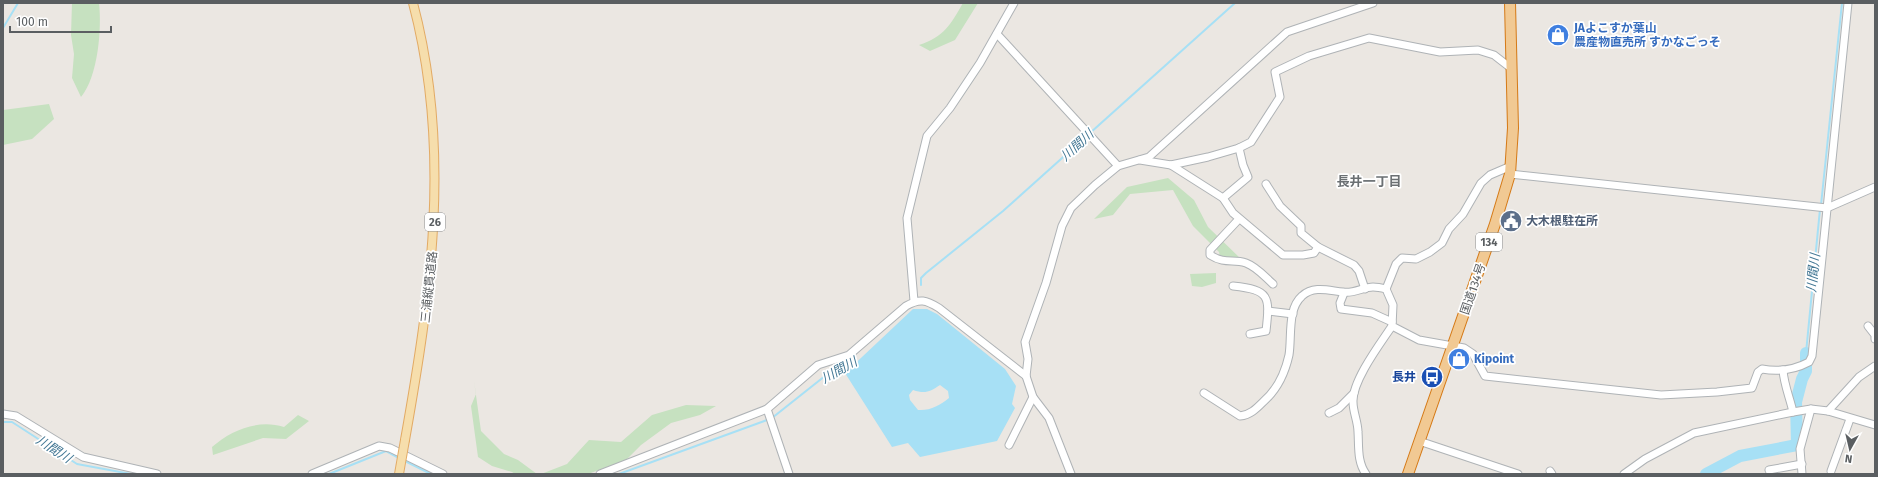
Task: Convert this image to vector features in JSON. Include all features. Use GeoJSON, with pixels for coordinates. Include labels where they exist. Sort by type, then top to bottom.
{"type":"FeatureCollection","features":[{"type":"Feature","properties":{"kind":"highway","name":"国道134号"},"geometry":{"type":"LineString","coordinates":[[1408,474],[1496,224],[1511,170],[1513,144],[1510,3]]}},
{"type":"Feature","properties":{"kind":"main road","name":"三浦縦貫道路"},"geometry":{"type":"LineString","coordinates":[[399,474],[424,333],[433,247],[435,201],[434,136],[430,91],[413,3]]}},
{"type":"Feature","properties":{"kind":"street"},"geometry":{"type":"LineString","coordinates":[[914,301],[907,218],[922,151],[928,136],[950,108],[997,34],[1014,3]]}},
{"type":"Feature","properties":{"kind":"street"},"geometry":{"type":"LineString","coordinates":[[1071,474],[1049,418],[1033,397],[1026,376],[1028,359],[1025,342],[1046,283],[1062,226],[1071,208],[1118,166],[1149,157],[1287,32],[1373,3]]}},
{"type":"Feature","properties":{"kind":"street"},"geometry":{"type":"LineString","coordinates":[[1344,293],[1340,303],[1341,308],[1372,313],[1419,340],[1464,348],[1473,354],[1485,376],[1661,395],[1717,392],[1752,388],[1758,372],[1762,369],[1783,370],[1798,368],[1809,362],[1812,356],[1848,3]]}},
{"type":"Feature","properties":{"kind":"street"},"geometry":{"type":"LineString","coordinates":[[997,34],[1118,166]]}},
{"type":"Feature","properties":{"kind":"street"},"geometry":{"type":"LineString","coordinates":[[1140,160],[1171,165],[1208,157],[1239,148],[1251,142],[1280,97],[1275,72],[1309,56],[1369,38],[1440,52],[1478,50],[1494,55],[1512,69]]}},
{"type":"Feature","properties":{"kind":"street"},"geometry":{"type":"LineString","coordinates":[[1223,198],[1248,177],[1243,165],[1239,148]]}},
{"type":"Feature","properties":{"kind":"street"},"geometry":{"type":"LineString","coordinates":[[1171,165],[1223,198],[1239,219],[1283,255],[1303,255],[1314,253],[1318,247]]}},
{"type":"Feature","properties":{"kind":"street"},"geometry":{"type":"LineString","coordinates":[[1366,474],[1361,468],[1359,458],[1358,429],[1353,402],[1354,387],[1359,382],[1367,364],[1392,324],[1393,305],[1386,289],[1396,264],[1402,258],[1416,259],[1430,252],[1442,243],[1449,229],[1463,214],[1481,183],[1490,175],[1511,170],[1827,208],[1875,187]]}},
{"type":"Feature","properties":{"kind":"street"},"geometry":{"type":"LineString","coordinates":[[1266,184],[1280,206],[1301,226],[1301,233],[1318,247],[1354,265],[1359,271],[1365,289]]}},
{"type":"Feature","properties":{"kind":"street"},"geometry":{"type":"LineString","coordinates":[[1239,219],[1210,250],[1210,255],[1224,262],[1246,263],[1259,271],[1273,284]]}},
{"type":"Feature","properties":{"kind":"street"},"geometry":{"type":"LineString","coordinates":[[1233,286],[1249,288],[1262,292],[1267,299],[1268,311],[1266,331],[1250,334]]}},
{"type":"Feature","properties":{"kind":"street"},"geometry":{"type":"LineString","coordinates":[[1204,393],[1240,416],[1247,415],[1257,408],[1278,387],[1289,355],[1293,314],[1297,302],[1303,295],[1310,291],[1322,289],[1344,293],[1373,287],[1386,289]]}},
{"type":"Feature","properties":{"kind":"street"},"geometry":{"type":"LineString","coordinates":[[600,474],[767,410],[818,365],[849,354],[914,301],[927,301],[940,308],[1026,376]]}},
{"type":"Feature","properties":{"kind":"street"},"geometry":{"type":"LineString","coordinates":[[1268,311],[1293,314]]}},
{"type":"Feature","properties":{"kind":"street"},"geometry":{"type":"LineString","coordinates":[[1868,326],[1875,335],[1875,339]]}},
{"type":"Feature","properties":{"kind":"street"},"geometry":{"type":"LineString","coordinates":[[1828,411],[1859,377],[1875,366]]}},
{"type":"Feature","properties":{"kind":"street"},"geometry":{"type":"LineString","coordinates":[[1783,370],[1784,382],[1793,412]]}},
{"type":"Feature","properties":{"kind":"street"},"geometry":{"type":"LineString","coordinates":[[1329,413],[1339,408],[1354,393]]}},
{"type":"Feature","properties":{"kind":"street"},"geometry":{"type":"LineString","coordinates":[[1009,445],[1033,397]]}},
{"type":"Feature","properties":{"kind":"street"},"geometry":{"type":"LineString","coordinates":[[1802,474],[1800,449],[1811,409]]}},
{"type":"Feature","properties":{"kind":"street"},"geometry":{"type":"LineString","coordinates":[[1624,474],[1645,459],[1694,433],[1801,410],[1811,409],[1828,411],[1875,425]]}},
{"type":"Feature","properties":{"kind":"street"},"geometry":{"type":"LineString","coordinates":[[767,410],[789,474]]}},
{"type":"Feature","properties":{"kind":"street"},"geometry":{"type":"LineString","coordinates":[[3,414],[16,416],[83,458],[157,474]]}},
{"type":"Feature","properties":{"kind":"street"},"geometry":{"type":"LineString","coordinates":[[1831,471],[1850,418]]}},
{"type":"Feature","properties":{"kind":"street"},"geometry":{"type":"LineString","coordinates":[[1419,441],[1518,474]]}},
{"type":"Feature","properties":{"kind":"street"},"geometry":{"type":"LineString","coordinates":[[312,474],[379,446],[390,448],[443,474]]}},
{"type":"Feature","properties":{"kind":"street"},"geometry":{"type":"LineString","coordinates":[[1769,470],[1802,464]]}},
{"type":"Feature","properties":{"kind":"green space"},"geometry":{"type":"Polygon","coordinates":[[[72,3],[99,3],[100,26],[98,52],[91,78],[81,97],[72,78],[74,54],[71,35],[72,3]]]}},
{"type":"Feature","properties":{"kind":"green space"},"geometry":{"type":"Polygon","coordinates":[[[963,3],[978,3],[955,40],[930,51],[919,45],[928,42],[941,34],[955,17],[963,3]]]}},
{"type":"Feature","properties":{"kind":"green space"},"geometry":{"type":"Polygon","coordinates":[[[49,104],[54,119],[32,139],[3,145],[3,110],[49,104]]]}},
{"type":"Feature","properties":{"kind":"green space"},"geometry":{"type":"Polygon","coordinates":[[[1168,178],[1194,200],[1208,227],[1242,260],[1220,257],[1219,252],[1193,226],[1173,190],[1130,194],[1113,215],[1094,219],[1127,187],[1168,178]]]}},
{"type":"Feature","properties":{"kind":"green space"},"geometry":{"type":"Polygon","coordinates":[[[1216,273],[1216,283],[1202,287],[1192,286],[1190,274],[1216,273]]]}},
{"type":"Feature","properties":{"kind":"green space"},"geometry":{"type":"Polygon","coordinates":[[[476,394],[481,431],[504,454],[518,460],[537,474],[515,474],[492,466],[478,457],[471,406],[476,394]]]}},
{"type":"Feature","properties":{"kind":"green space"},"geometry":{"type":"Polygon","coordinates":[[[686,405],[716,406],[700,415],[671,423],[641,445],[626,460],[588,474],[541,474],[567,464],[589,440],[621,442],[652,415],[686,405]]]}},
{"type":"Feature","properties":{"kind":"green space"},"geometry":{"type":"Polygon","coordinates":[[[298,415],[309,421],[286,439],[263,438],[213,455],[212,447],[236,431],[255,425],[264,424],[284,427],[298,415]]]}},
{"type":"Feature","properties":{"kind":"water"},"geometry":{"type":"Polygon","coordinates":[[[913,309],[927,309],[937,314],[1005,369],[1016,386],[1012,404],[1015,408],[997,441],[920,457],[908,443],[892,447],[845,373],[913,309]],[[940,385],[927,392],[913,390],[909,395],[910,400],[918,410],[927,410],[946,401],[949,398],[948,391],[940,385]]]}},
{"type":"Feature","properties":{"kind":"waterway"},"geometry":{"type":"LineString","coordinates":[[3,28],[18,3]]}},
{"type":"Feature","properties":{"kind":"waterway","name":"川間川"},"geometry":{"type":"LineString","coordinates":[[921,285],[921,278],[926,273],[1003,211],[1235,3]]}},
{"type":"Feature","properties":{"kind":"waterway","name":"川間川"},"geometry":{"type":"LineString","coordinates":[[1821,205],[1842,3]]}},
{"type":"Feature","properties":{"kind":"waterway","name":"川間川"},"geometry":{"type":"LineString","coordinates":[[1806,353],[1820,209]]}},
{"type":"Feature","properties":{"kind":"waterway","name":"川間川"},"geometry":{"type":"LineString","coordinates":[[1706,474],[1740,456],[1797,445],[1796,402],[1802,379],[1806,371],[1806,353]]}},
{"type":"Feature","properties":{"kind":"waterway","name":"川間川"},"geometry":{"type":"LineString","coordinates":[[772,418],[830,372],[852,365]]}},
{"type":"Feature","properties":{"kind":"waterway","name":"川間川"},"geometry":{"type":"LineString","coordinates":[[619,474],[767,420]]}},
{"type":"Feature","properties":{"kind":"waterway","name":"川間川"},"geometry":{"type":"LineString","coordinates":[[3,422],[12,422],[77,464],[131,474]]}},
{"type":"Feature","properties":{"kind":"waterway","name":"川間川"},"geometry":{"type":"LineString","coordinates":[[329,474],[386,451],[399,458]]}},
{"type":"Feature","properties":{"kind":"waterway","name":"川間川"},"geometry":{"type":"LineString","coordinates":[[403,460],[431,474]]}},
{"type":"Feature","properties":{"kind":"place","name":"JAよこすか葉山 農産物直売所 すかなごっそ"},"geometry":{"type":"Point","coordinates":[1558,35]}},
{"type":"Feature","properties":{"kind":"place","name":"大木根駐在所"},"geometry":{"type":"Point","coordinates":[1511,221]}},
{"type":"Feature","properties":{"kind":"place","name":"Kipoint"},"geometry":{"type":"Point","coordinates":[1459,359]}},
{"type":"Feature","properties":{"kind":"place","name":"長井"},"geometry":{"type":"Point","coordinates":[1432,377]}},
{"type":"Feature","properties":{"kind":"district","name":"長井一丁目"},"geometry":{"type":"Point","coordinates":[1369,181]}}]}
